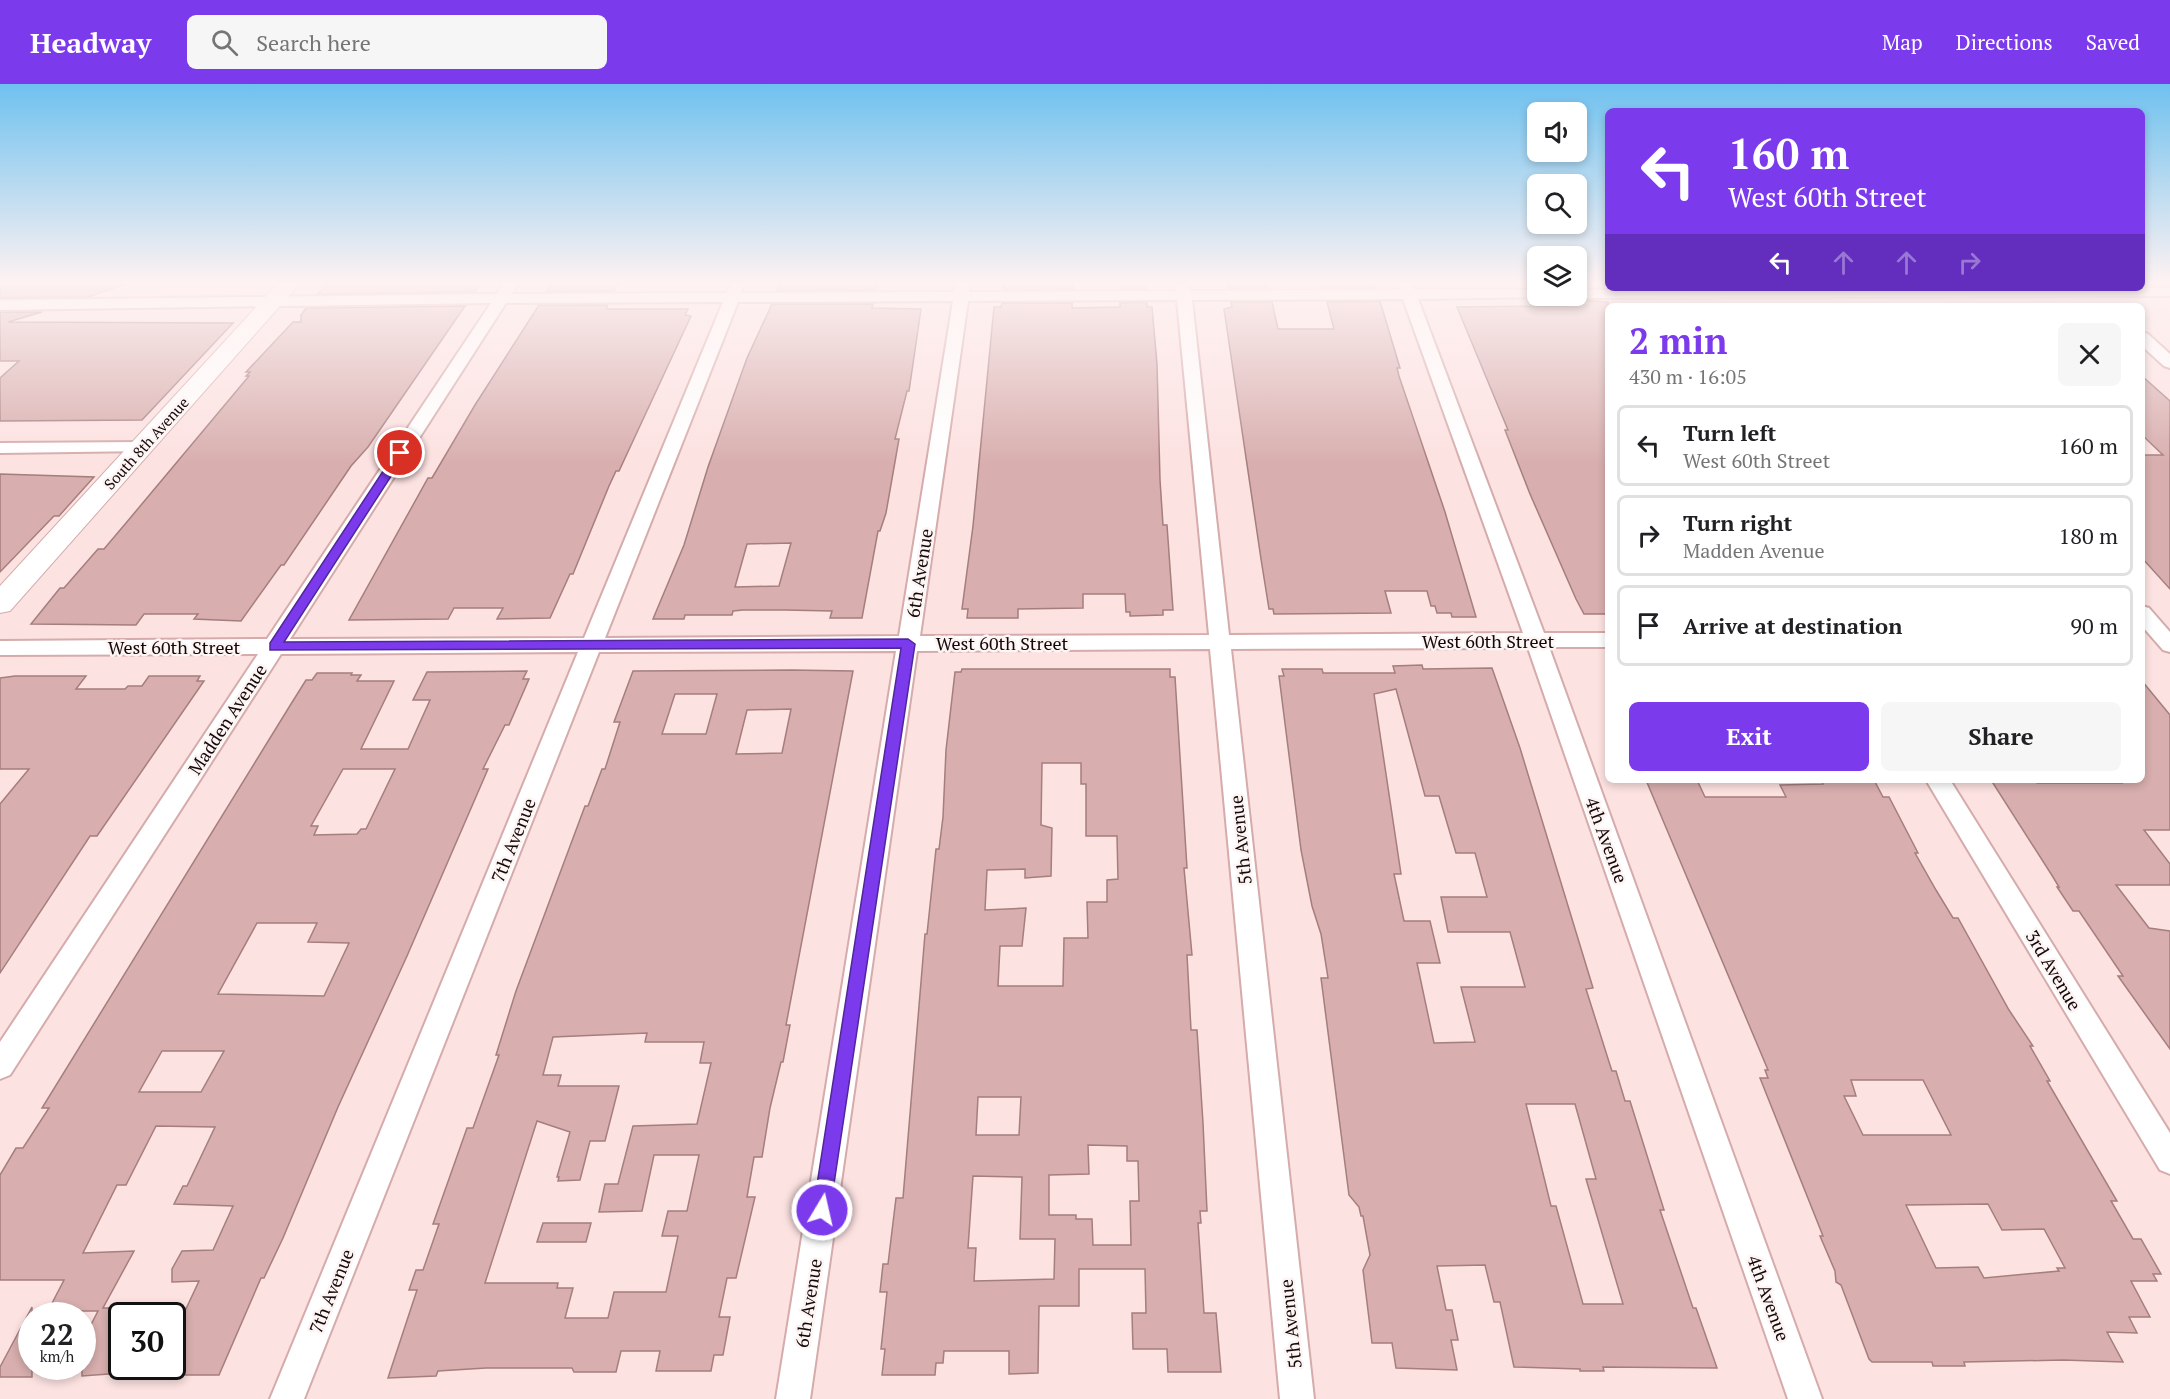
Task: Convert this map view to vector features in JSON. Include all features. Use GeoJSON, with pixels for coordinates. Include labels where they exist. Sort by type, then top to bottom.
{"type":"FeatureCollection","features":[{"type":"Feature","properties":{"kind":"street","name":"South 8th Avenue"},"geometry":{"type":"LineString","coordinates":[[0,604],[237,342]]}},
{"type":"Feature","properties":{"kind":"street","name":"Madden Avenue"},"geometry":{"type":"LineString","coordinates":[[0,1066],[473,342]]}},
{"type":"Feature","properties":{"kind":"street","name":"7th Avenue"},"geometry":{"type":"LineString","coordinates":[[287,1399],[714,342]]}},
{"type":"Feature","properties":{"kind":"street","name":"6th Avenue"},"geometry":{"type":"LineString","coordinates":[[793,1399],[954,342]]}},
{"type":"Feature","properties":{"kind":"street","name":"5th Avenue"},"geometry":{"type":"LineString","coordinates":[[1189,342],[1297,1399]]}},
{"type":"Feature","properties":{"kind":"street","name":"4th Avenue"},"geometry":{"type":"LineString","coordinates":[[1427,342],[1536,640],[1805,1399]]}},
{"type":"Feature","properties":{"kind":"street"},"geometry":{"type":"LineString","coordinates":[[2147,342],[2170,363]]}},
{"type":"Feature","properties":{"kind":"street"},"geometry":{"type":"LineString","coordinates":[[0,448],[143,447]]}},
{"type":"Feature","properties":{"kind":"street"},"geometry":{"type":"LineString","coordinates":[[2145,616],[2168,640]]}},
{"type":"Feature","properties":{"kind":"street"},"geometry":{"type":"LineString","coordinates":[[2145,638],[2168,640]]}},
{"type":"Feature","properties":{"kind":"street","name":"West 60th Street"},"geometry":{"type":"LineString","coordinates":[[0,648],[1605,640]]}},
{"type":"Feature","properties":{"kind":"street","name":"3rd Avenue"},"geometry":{"type":"LineString","coordinates":[[1940,783],[2170,1160]]}},
{"type":"Feature","properties":{"kind":"building"},"geometry":{"type":"Polygon","coordinates":[[[0,342],[215,342],[142,420],[0,421],[0,378],[19,361],[0,361],[0,342]]]}},
{"type":"Feature","properties":{"kind":"building"},"geometry":{"type":"Polygon","coordinates":[[[274,342],[440,342],[368,447],[351,466],[284,565],[281,565],[241,621],[194,619],[198,614],[144,614],[136,625],[31,624],[60,588],[64,588],[98,549],[104,549],[249,376],[246,376],[250,372],[246,372],[274,342]]]}},
{"type":"Feature","properties":{"kind":"building"},"geometry":{"type":"Polygon","coordinates":[[[515,342],[679,342],[619,471],[616,471],[573,574],[570,574],[550,618],[497,619],[503,608],[454,608],[448,619],[349,620],[428,478],[432,478],[515,342]]]}},
{"type":"Feature","properties":{"kind":"building"},"geometry":{"type":"Polygon","coordinates":[[[754,342],[916,342],[909,391],[907,391],[895,439],[899,439],[886,513],[880,531],[878,531],[862,618],[830,618],[832,611],[743,610],[733,611],[732,615],[685,615],[684,619],[653,619],[684,545],[708,467],[754,342]],[[791,543],[747,544],[735,587],[779,586],[791,543]]]}},
{"type":"Feature","properties":{"kind":"building"},"geometry":{"type":"Polygon","coordinates":[[[991,342],[1155,342],[1163,525],[1167,525],[1173,610],[1163,610],[1163,615],[1130,616],[1130,612],[1126,612],[1125,594],[1083,594],[1083,608],[1018,609],[1018,618],[967,618],[968,609],[962,609],[973,526],[991,342]]]}},
{"type":"Feature","properties":{"kind":"building"},"geometry":{"type":"Polygon","coordinates":[[[1229,342],[1392,342],[1400,368],[1397,368],[1399,376],[1445,512],[1476,617],[1452,617],[1451,613],[1437,613],[1435,606],[1431,606],[1427,591],[1385,591],[1391,613],[1274,614],[1273,609],[1269,609],[1229,342]]]}},
{"type":"Feature","properties":{"kind":"building"},"geometry":{"type":"Polygon","coordinates":[[[1472,342],[1605,342],[1605,614],[1584,614],[1530,494],[1505,430],[1508,430],[1472,342]]]}},
{"type":"Feature","properties":{"kind":"building"},"geometry":{"type":"Polygon","coordinates":[[[2145,379],[2170,401],[2170,589],[2145,561],[2145,455],[2163,455],[2145,438],[2145,379]]]}},
{"type":"Feature","properties":{"kind":"building"},"geometry":{"type":"Polygon","coordinates":[[[0,474],[94,477],[59,516],[54,516],[0,572],[0,474]]]}},
{"type":"Feature","properties":{"kind":"building"},"geometry":{"type":"Polygon","coordinates":[[[1422,665],[1423,669],[1492,668],[1520,748],[1593,988],[1586,989],[1610,1065],[1612,1071],[1616,1071],[1625,1101],[1630,1101],[1664,1210],[1660,1210],[1693,1308],[1696,1308],[1717,1368],[1603,1367],[1604,1371],[1580,1371],[1580,1369],[1514,1367],[1500,1302],[1494,1302],[1485,1265],[1437,1266],[1446,1310],[1452,1310],[1458,1340],[1451,1340],[1457,1370],[1396,1368],[1392,1343],[1372,1343],[1363,1270],[1370,1255],[1363,1216],[1349,1195],[1321,978],[1328,978],[1321,934],[1312,906],[1301,850],[1279,676],[1284,676],[1282,669],[1322,669],[1323,673],[1395,673],[1393,666],[1422,665]],[[1396,689],[1374,694],[1401,874],[1394,874],[1404,921],[1430,921],[1440,963],[1417,963],[1434,1043],[1475,1042],[1461,987],[1525,987],[1510,932],[1448,932],[1441,897],[1487,897],[1475,853],[1456,853],[1439,796],[1425,796],[1396,689]],[[1526,1104],[1551,1206],[1556,1206],[1583,1304],[1623,1304],[1586,1179],[1596,1179],[1575,1104],[1526,1104]]]}},
{"type":"Feature","properties":{"kind":"building"},"geometry":{"type":"Polygon","coordinates":[[[962,669],[1170,669],[1170,677],[1175,677],[1187,868],[1184,868],[1192,955],[1187,955],[1191,1030],[1197,1030],[1207,1211],[1200,1211],[1201,1223],[1198,1223],[1204,1313],[1216,1313],[1221,1372],[1168,1372],[1167,1349],[1133,1349],[1132,1313],[1146,1313],[1145,1269],[1079,1269],[1079,1306],[1039,1306],[1038,1373],[1009,1374],[1009,1351],[944,1351],[943,1363],[936,1363],[935,1375],[882,1375],[885,1349],[881,1349],[887,1292],[880,1292],[883,1264],[888,1264],[896,1198],[903,1198],[925,934],[927,934],[936,849],[939,849],[943,817],[946,750],[955,672],[961,672],[962,669]],[[1042,763],[1041,825],[1052,828],[1051,876],[1025,878],[1025,869],[987,870],[985,910],[1026,908],[1022,946],[1000,946],[998,986],[1063,986],[1064,938],[1088,938],[1087,902],[1107,902],[1107,880],[1118,879],[1117,836],[1086,836],[1086,784],[1081,784],[1081,763],[1042,763]],[[978,1097],[976,1135],[1019,1135],[1021,1097],[978,1097]],[[1088,1145],[1089,1174],[1049,1175],[1049,1215],[1076,1215],[1076,1219],[1092,1219],[1093,1245],[1131,1245],[1130,1201],[1139,1201],[1138,1161],[1127,1161],[1127,1146],[1088,1145]],[[973,1176],[968,1248],[976,1248],[974,1281],[1054,1279],[1055,1239],[1020,1239],[1022,1177],[973,1176]]]}},
{"type":"Feature","properties":{"kind":"building"},"geometry":{"type":"Polygon","coordinates":[[[527,671],[523,679],[529,679],[509,725],[505,725],[483,769],[488,769],[407,956],[338,1107],[283,1238],[264,1278],[261,1278],[219,1375],[186,1375],[186,1309],[199,1281],[172,1282],[172,1269],[182,1251],[213,1250],[233,1206],[174,1204],[183,1186],[187,1186],[215,1127],[156,1126],[126,1185],[117,1185],[83,1253],[134,1251],[103,1308],[108,1308],[108,1374],[96,1375],[96,1315],[98,1311],[96,1311],[96,1302],[53,1302],[64,1280],[0,1280],[0,1175],[16,1148],[23,1148],[49,1108],[42,1108],[306,680],[312,680],[317,673],[352,673],[351,675],[361,675],[357,681],[394,681],[361,749],[408,749],[430,700],[413,700],[427,672],[527,671]],[[343,769],[311,826],[318,826],[314,835],[357,834],[361,829],[366,829],[395,769],[343,769]],[[257,923],[218,994],[324,996],[349,943],[308,942],[317,923],[257,923]],[[162,1051],[139,1092],[201,1092],[224,1051],[162,1051]]]}},
{"type":"Feature","properties":{"kind":"building"},"geometry":{"type":"Polygon","coordinates":[[[633,671],[853,671],[786,1025],[790,1025],[783,1062],[781,1062],[770,1108],[762,1157],[754,1157],[747,1197],[755,1197],[736,1278],[727,1278],[719,1317],[730,1317],[723,1355],[714,1355],[711,1371],[656,1371],[660,1351],[621,1351],[616,1372],[574,1372],[572,1368],[486,1368],[438,1371],[436,1376],[388,1378],[417,1290],[409,1290],[416,1270],[423,1270],[439,1224],[433,1224],[467,1128],[473,1128],[499,1055],[496,1055],[516,991],[585,806],[588,806],[602,769],[605,769],[620,722],[614,722],[633,671]],[[675,694],[662,734],[706,734],[717,694],[675,694]],[[791,709],[747,710],[736,754],[782,753],[791,709]],[[647,1033],[553,1037],[543,1075],[561,1075],[558,1086],[619,1086],[605,1141],[590,1141],[580,1180],[558,1181],[559,1177],[557,1177],[570,1132],[537,1121],[485,1283],[558,1283],[557,1288],[573,1288],[565,1318],[608,1318],[614,1292],[666,1292],[678,1236],[662,1236],[668,1211],[687,1211],[699,1155],[654,1155],[642,1211],[599,1212],[605,1184],[618,1184],[633,1126],[697,1124],[711,1063],[700,1063],[704,1042],[645,1042],[647,1033]]]}},
{"type":"Feature","properties":{"kind":"building"},"geometry":{"type":"Polygon","coordinates":[[[86,676],[76,689],[125,689],[128,686],[142,686],[149,676],[200,676],[197,681],[204,681],[97,836],[90,836],[0,973],[0,804],[29,769],[0,769],[0,678],[86,676]]]}},
{"type":"Feature","properties":{"kind":"building"},"geometry":{"type":"Polygon","coordinates":[[[2145,685],[2170,715],[2170,830],[2144,830],[2170,864],[2170,885],[2116,885],[2149,928],[2170,931],[2170,1049],[2118,976],[2123,976],[2079,911],[2073,911],[2057,887],[2059,887],[1993,783],[2145,783],[2145,685]]]}},
{"type":"Feature","properties":{"kind":"building"},"geometry":{"type":"Polygon","coordinates":[[[1647,783],[1698,783],[1705,797],[1786,797],[1780,785],[1876,783],[1883,797],[1889,797],[1918,853],[1915,853],[1936,890],[1953,918],[1958,918],[2009,1010],[2033,1046],[2030,1046],[2050,1081],[2047,1081],[2117,1201],[2111,1201],[2133,1239],[2141,1239],[2161,1274],[2153,1274],[2157,1281],[2131,1281],[2150,1317],[2129,1317],[2137,1333],[2107,1332],[2123,1362],[2063,1360],[1964,1362],[1965,1366],[1933,1366],[1932,1362],[1872,1362],[1841,1285],[1836,1282],[1835,1271],[1820,1236],[1823,1236],[1760,1078],[1768,1078],[1765,1070],[1768,1070],[1647,783]],[[1851,1080],[1856,1096],[1844,1096],[1863,1135],[1951,1135],[1923,1080],[1851,1080]],[[1988,1204],[1906,1205],[1936,1268],[1978,1267],[1984,1278],[2059,1271],[2057,1268],[2065,1268],[2044,1229],[2002,1230],[1988,1204]]]}},
{"type":"Feature","properties":{"kind":"building"},"geometry":{"type":"Polygon","coordinates":[[[543,1223],[591,1223],[586,1242],[537,1242],[543,1223]]]}},
{"type":"Feature","properties":{"kind":"building"},"geometry":{"type":"Polygon","coordinates":[[[18,1333],[18,1377],[0,1377],[0,1367],[18,1333]]]}},
{"type":"Feature","properties":{"kind":"route"},"geometry":{"type":"LineString","coordinates":[[400,453],[275,646],[908,644],[822,1210]]}}]}
